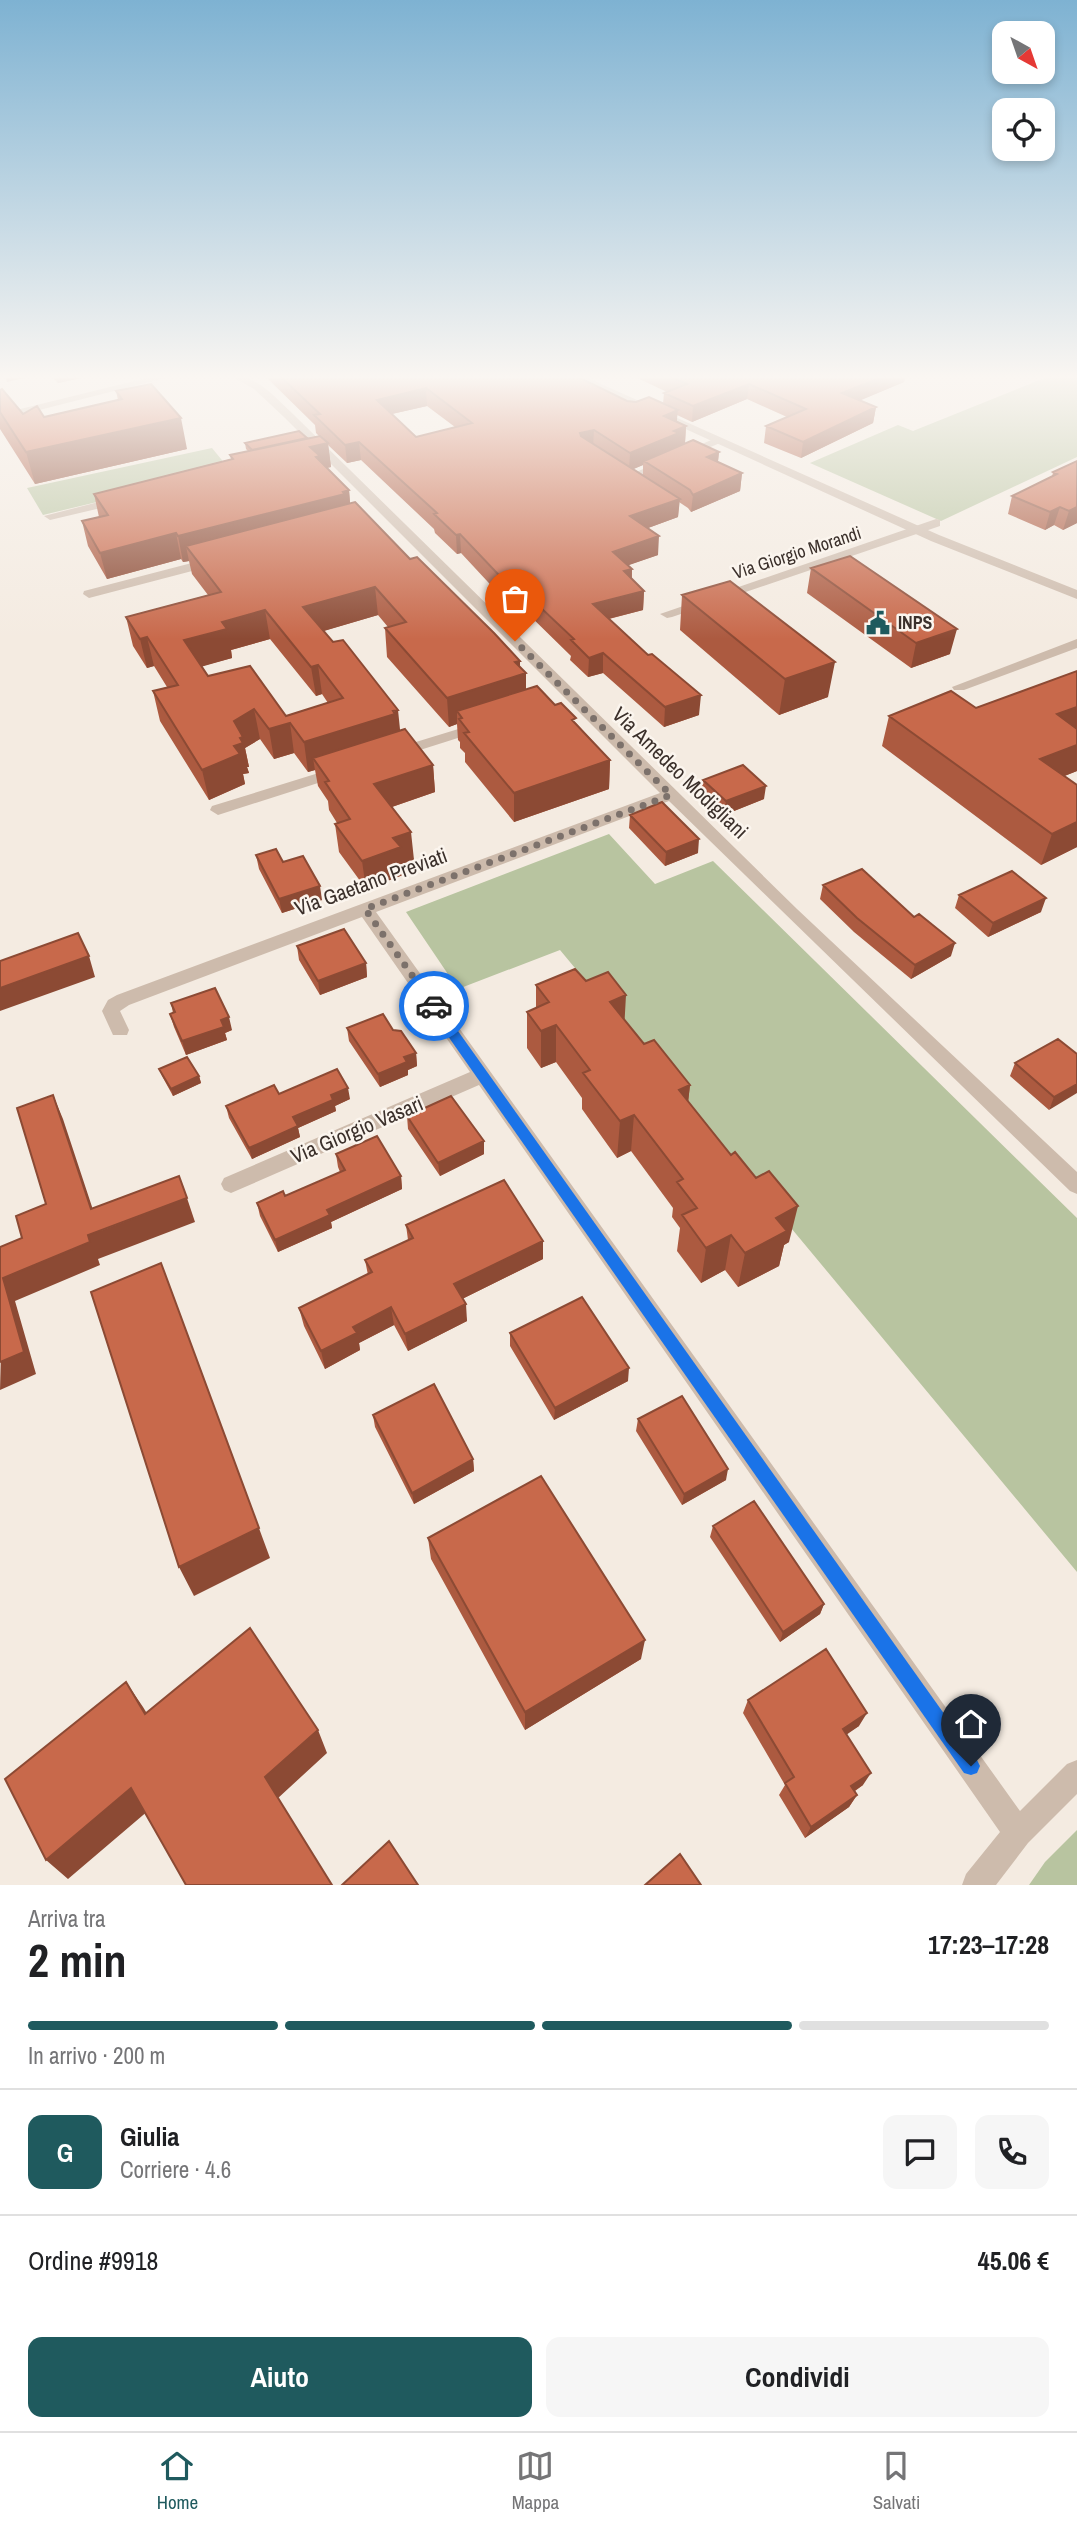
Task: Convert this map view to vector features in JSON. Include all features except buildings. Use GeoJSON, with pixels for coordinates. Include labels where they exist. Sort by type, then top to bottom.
{"type":"FeatureCollection","features":[{"type":"Feature","properties":{"kind":"street","name":"Via Amedeo Modigliani"},"geometry":{"type":"LineString","coordinates":[[329,463],[380,517],[564,699],[671,795],[1077,1185]]}},
{"type":"Feature","properties":{"kind":"street"},"geometry":{"type":"LineString","coordinates":[[650,492],[623,475],[656,463]]}},
{"type":"Feature","properties":{"kind":"street"},"geometry":{"type":"LineString","coordinates":[[770,463],[1077,586]]}},
{"type":"Feature","properties":{"kind":"street"},"geometry":{"type":"LineString","coordinates":[[787,463],[1077,595]]}},
{"type":"Feature","properties":{"kind":"street"},"geometry":{"type":"LineString","coordinates":[[50,516],[132,498]]}},
{"type":"Feature","properties":{"kind":"street","name":"Via Giorgio Morandi"},"geometry":{"type":"LineString","coordinates":[[667,614],[929,527]]}},
{"type":"Feature","properties":{"kind":"street"},"geometry":{"type":"LineString","coordinates":[[89,594],[218,560]]}},
{"type":"Feature","properties":{"kind":"street"},"geometry":{"type":"LineString","coordinates":[[959,687],[1077,643]]}},
{"type":"Feature","properties":{"kind":"street"},"geometry":{"type":"LineString","coordinates":[[388,756],[493,722]]}},
{"type":"Feature","properties":{"kind":"street"},"geometry":{"type":"LineString","coordinates":[[218,810],[349,768]]}},
{"type":"Feature","properties":{"kind":"street","name":"Via Gaetano Previati"},"geometry":{"type":"LineString","coordinates":[[120,1030],[111,1011],[114,1005],[123,1000],[671,795]]}},
{"type":"Feature","properties":{"kind":"street"},"geometry":{"type":"LineString","coordinates":[[365,909],[1018,1833]]}},
{"type":"Feature","properties":{"kind":"street","name":"Via Giorgio Vasari"},"geometry":{"type":"LineString","coordinates":[[231,1184],[483,1075]]}},
{"type":"Feature","properties":{"kind":"street"},"geometry":{"type":"LineString","coordinates":[[976,1885],[1018,1833],[1077,1774]]}},
{"type":"Feature","properties":{"kind":"green space"},"geometry":{"type":"Polygon","coordinates":[[[143,463],[224,463],[230,470],[43,515],[27,488],[143,463]]]}},
{"type":"Feature","properties":{"kind":"green space"},"geometry":{"type":"Polygon","coordinates":[[[810,463],[1064,463],[941,521],[810,463]]]}},
{"type":"Feature","properties":{"kind":"green space"},"geometry":{"type":"Polygon","coordinates":[[[609,834],[655,884],[713,861],[1077,1218],[1077,1572],[560,950],[458,989],[406,912],[609,834]]]}},
{"type":"Feature","properties":{"kind":"green space"},"geometry":{"type":"Polygon","coordinates":[[[1077,1830],[1077,1885],[1029,1885],[1045,1862],[1077,1830]]]}},
{"type":"Feature","properties":{"kind":"way so far"},"geometry":{"type":"LineString","coordinates":[[434,1006],[365,909],[671,795],[515,641]]}},
{"type":"Feature","properties":{"kind":"place","name":"INPS"},"geometry":{"type":"Point","coordinates":[878,623]}},
{"type":"Feature","properties":{"kind":"route"},"geometry":{"type":"LineString","coordinates":[[434,1006],[971,1766]]}}]}
